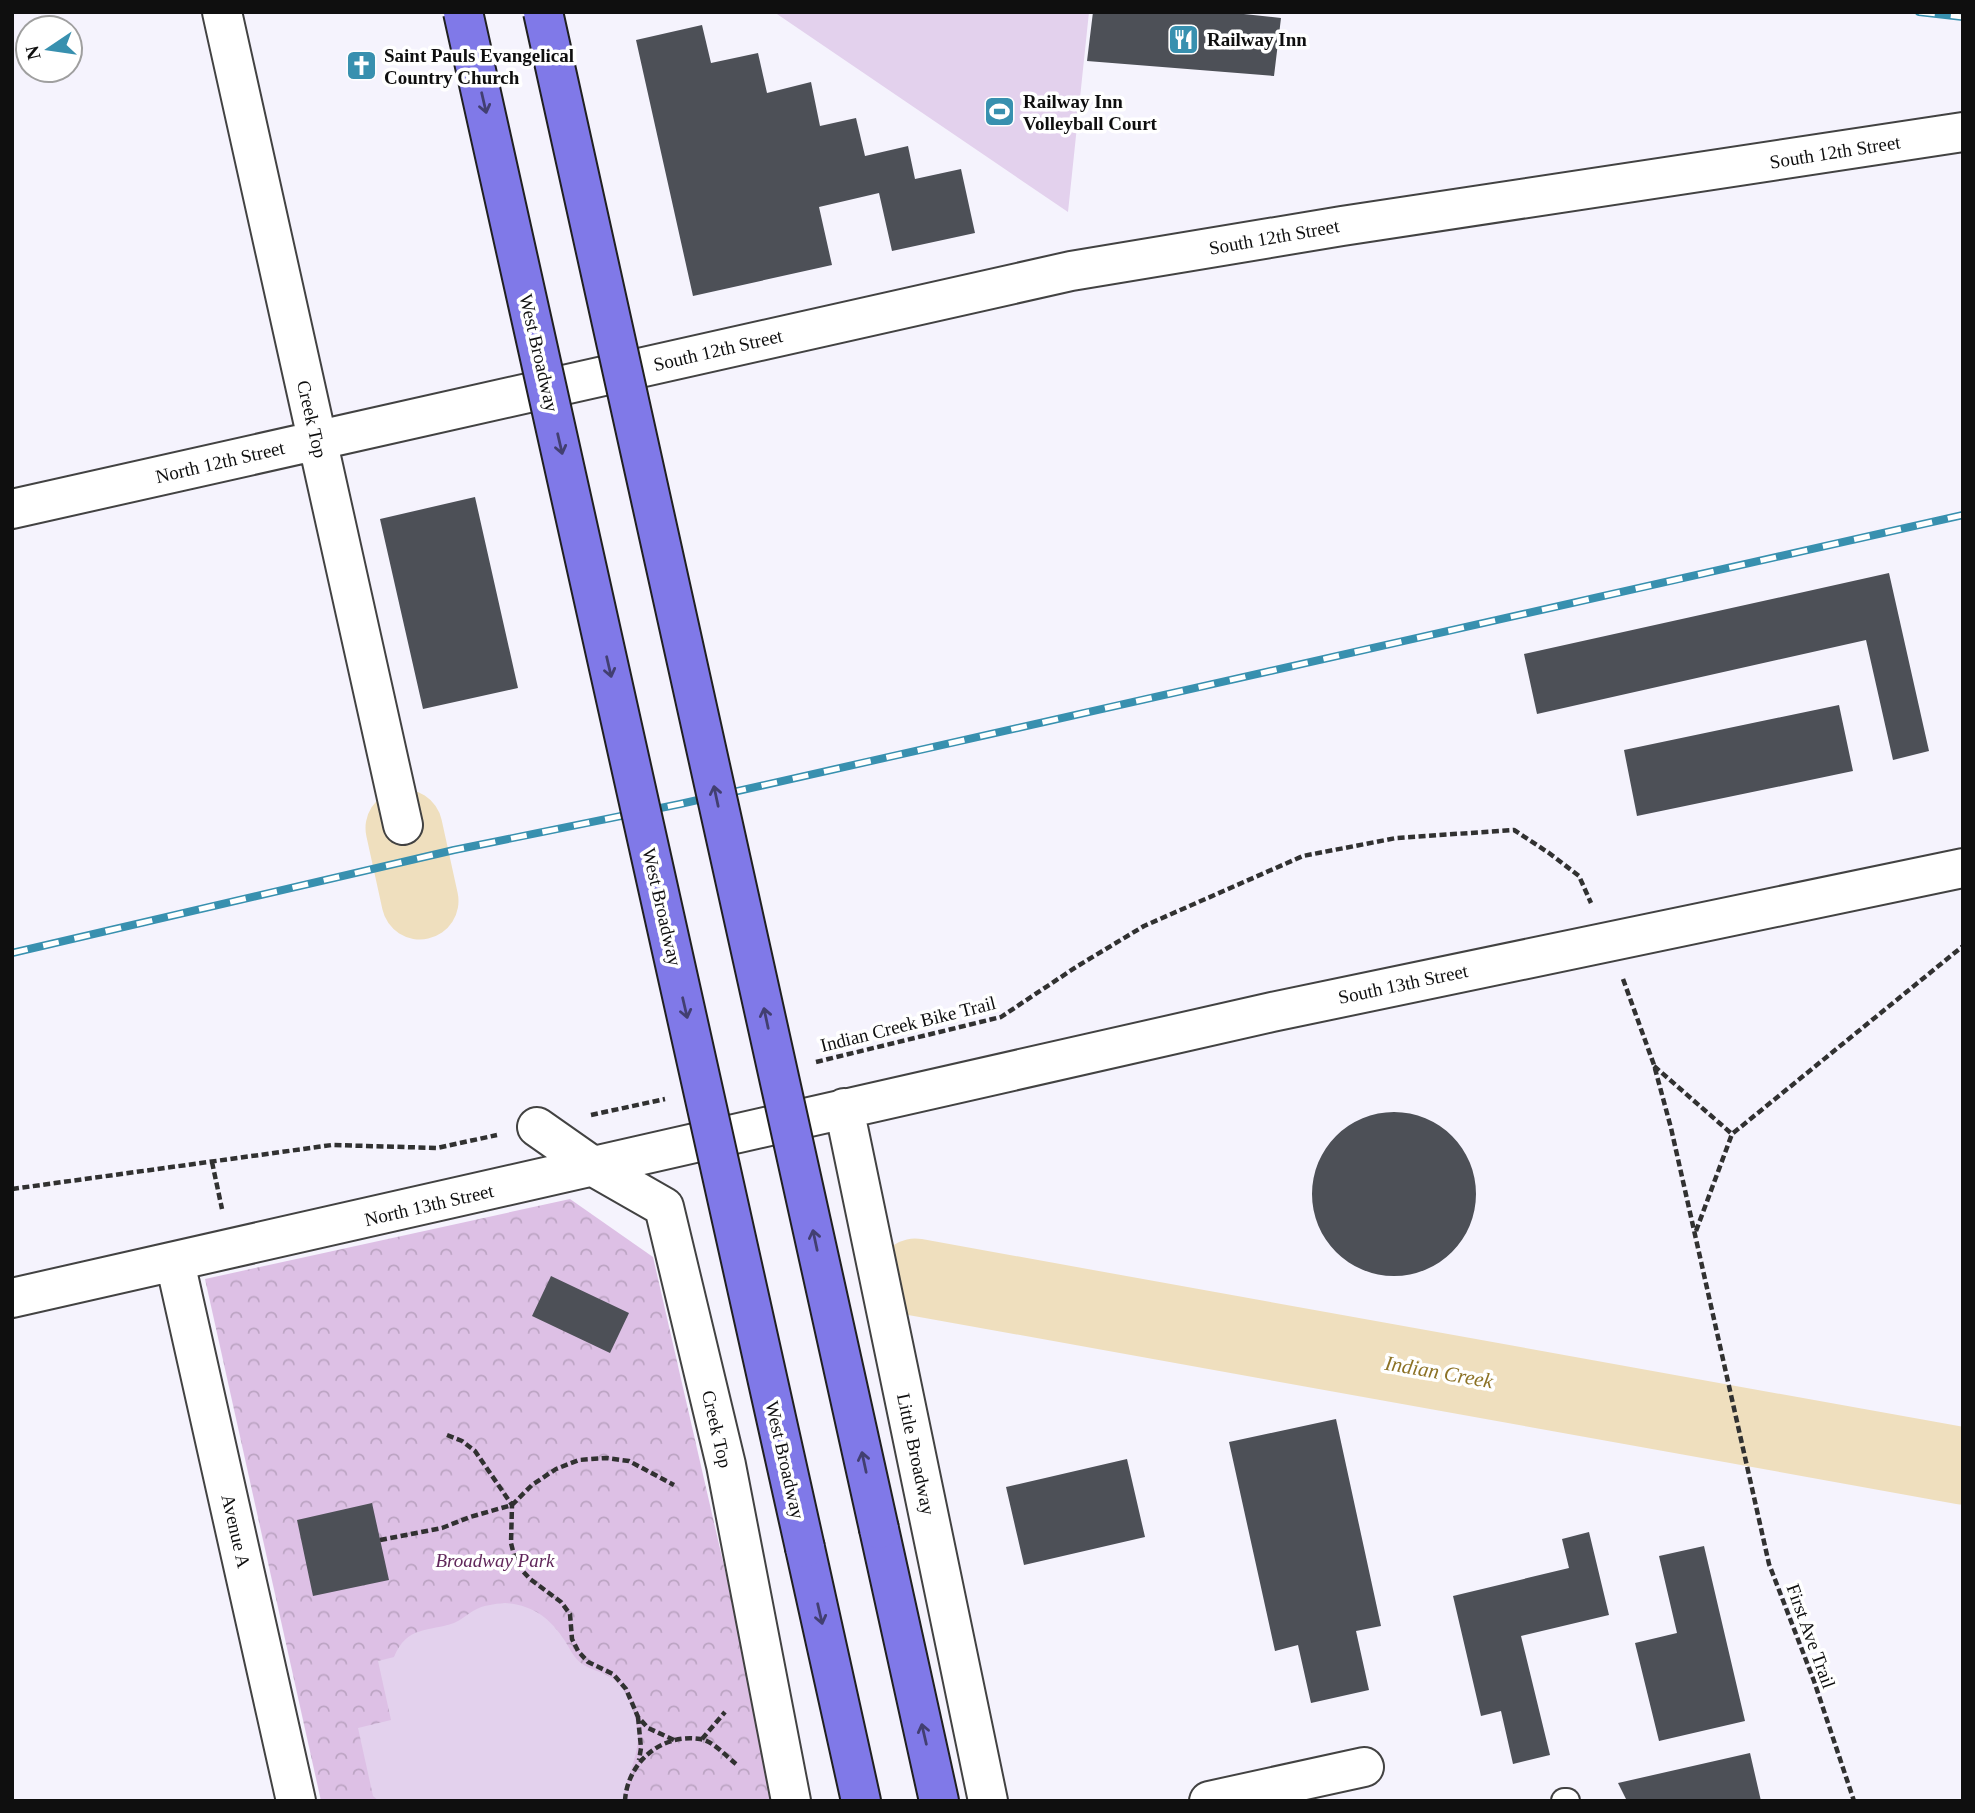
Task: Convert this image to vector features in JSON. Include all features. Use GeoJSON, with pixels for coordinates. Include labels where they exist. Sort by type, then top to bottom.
{"type":"FeatureCollection","features":[{"type":"Feature","properties":{"kind":"main road","name":"West Broadway"},"geometry":{"type":"LineString","coordinates":[[464,12],[862,1801]]}},
{"type":"Feature","properties":{"kind":"main road"},"geometry":{"type":"LineString","coordinates":[[543,12],[939,1801]]}},
{"type":"Feature","properties":{"kind":"street","name":"Creek Top"},"geometry":{"type":"LineString","coordinates":[[222,12],[403,825]]}},
{"type":"Feature","properties":{"kind":"street","name":"South 12th Street"},"geometry":{"type":"LineString","coordinates":[[592,379],[1071,271],[1342,226],[1963,132]]}},
{"type":"Feature","properties":{"kind":"street","name":"North 12th Street"},"geometry":{"type":"LineString","coordinates":[[12,509],[592,379]]}},
{"type":"Feature","properties":{"kind":"street","name":"South 13th Street"},"geometry":{"type":"LineString","coordinates":[[844,1108],[1272,1012],[1963,868]]}},
{"type":"Feature","properties":{"kind":"street","name":"North 13th Street"},"geometry":{"type":"LineString","coordinates":[[12,1298],[844,1108]]}},
{"type":"Feature","properties":{"kind":"street","name":"Little Broadway"},"geometry":{"type":"LineString","coordinates":[[844,1108],[988,1801]]}},
{"type":"Feature","properties":{"kind":"street","name":"Creek Top"},"geometry":{"type":"LineString","coordinates":[[537,1127],[594,1167],[664,1207],[726,1465],[791,1801]]}},
{"type":"Feature","properties":{"kind":"street","name":"Avenue A"},"geometry":{"type":"LineString","coordinates":[[175,1262],[296,1801]]}},
{"type":"Feature","properties":{"kind":"street"},"geometry":{"type":"LineString","coordinates":[[1209,1801],[1364,1767]]}},
{"type":"Feature","properties":{"kind":"path","name":"Indian Creek Bike Trail"},"geometry":{"type":"LineString","coordinates":[[811,1063],[1001,1017],[1144,926],[1303,856],[1396,838],[1514,830],[1578,876],[1608,941],[1654,1065],[1695,1234]]}},
{"type":"Feature","properties":{"kind":"path"},"geometry":{"type":"LineString","coordinates":[[1695,1234],[1732,1134],[1963,946]]}},
{"type":"Feature","properties":{"kind":"path"},"geometry":{"type":"LineString","coordinates":[[1654,1065],[1732,1134]]}},
{"type":"Feature","properties":{"kind":"path"},"geometry":{"type":"LineString","coordinates":[[12,1189],[332,1144],[437,1148],[666,1098]]}},
{"type":"Feature","properties":{"kind":"path"},"geometry":{"type":"LineString","coordinates":[[212,1162],[223,1215]]}},
{"type":"Feature","properties":{"kind":"path","name":"First Ave Trail"},"geometry":{"type":"LineString","coordinates":[[1695,1234],[1769,1564],[1814,1681],[1854,1801]]}},
{"type":"Feature","properties":{"kind":"path"},"geometry":{"type":"LineString","coordinates":[[447,1435],[462,1441],[475,1451],[512,1505],[511,1543],[520,1568],[561,1602],[570,1614],[572,1639],[578,1651],[587,1662],[613,1674],[626,1689],[638,1717],[641,1748],[639,1761]]}},
{"type":"Feature","properties":{"kind":"path"},"geometry":{"type":"LineString","coordinates":[[380,1540],[442,1528],[512,1505],[532,1485],[556,1469],[579,1460],[606,1458],[629,1461],[674,1485]]}},
{"type":"Feature","properties":{"kind":"path"},"geometry":{"type":"LineString","coordinates":[[702,1739],[724,1712]]}},
{"type":"Feature","properties":{"kind":"path"},"geometry":{"type":"LineString","coordinates":[[638,1717],[648,1728],[674,1740]]}},
{"type":"Feature","properties":{"kind":"path"},"geometry":{"type":"LineString","coordinates":[[625,1801],[631,1774],[639,1761],[651,1750],[674,1740],[702,1739],[736,1764]]}},
{"type":"Feature","properties":{"kind":"green space","name":"Broadway Park"},"geometry":{"type":"Polygon","coordinates":[[[570,1199],[653,1257],[778,1801],[321,1801],[205,1279],[570,1199]]]}},
{"type":"Feature","properties":{"kind":"shaded area","name":"Railway Inn Volleyball Court"},"geometry":{"type":"Polygon","coordinates":[[[774,12],[1089,12],[1068,212],[774,12]]]}},
{"type":"Feature","properties":{"kind":"shaded area"},"geometry":{"type":"Polygon","coordinates":[[[505,1603],[532,1610],[547,1619],[579,1661],[616,1681],[629,1699],[638,1737],[623,1801],[379,1801],[373,1796],[358,1728],[391,1720],[378,1661],[394,1657],[405,1639],[420,1631],[454,1623],[481,1607],[505,1603]]]}},
{"type":"Feature","properties":{"kind":"building","name":"Railway Inn"},"geometry":{"type":"Polygon","coordinates":[[[1093,12],[1225,12],[1281,18],[1274,76],[1087,61],[1093,12]]]}},
{"type":"Feature","properties":{"kind":"building"},"geometry":{"type":"Polygon","coordinates":[[[702,25],[711,63],[758,53],[767,93],[811,82],[820,126],[856,118],[865,156],[908,146],[915,179],[961,169],[975,233],[892,251],[879,193],[819,207],[832,265],[693,296],[636,40],[702,25]]]}},
{"type":"Feature","properties":{"kind":"building"},"geometry":{"type":"Polygon","coordinates":[[[475,497],[518,688],[423,709],[380,519],[475,497]]]}},
{"type":"Feature","properties":{"kind":"building"},"geometry":{"type":"Polygon","coordinates":[[[1889,573],[1929,751],[1893,760],[1866,640],[1537,714],[1524,654],[1889,573]]]}},
{"type":"Feature","properties":{"kind":"building"},"geometry":{"type":"Polygon","coordinates":[[[1839,705],[1853,771],[1637,816],[1624,750],[1839,705]]]}},
{"type":"Feature","properties":{"kind":"building"},"geometry":{"type":"Polygon","coordinates":[[[1394,1112],[1425,1119],[1452,1136],[1469,1163],[1476,1194],[1469,1225],[1452,1252],[1425,1269],[1394,1276],[1363,1269],[1336,1252],[1319,1225],[1312,1194],[1319,1163],[1336,1136],[1363,1119],[1394,1112]]]}},
{"type":"Feature","properties":{"kind":"building"},"geometry":{"type":"Polygon","coordinates":[[[551,1276],[629,1313],[610,1353],[532,1316],[551,1276]]]}},
{"type":"Feature","properties":{"kind":"building"},"geometry":{"type":"Polygon","coordinates":[[[1336,1419],[1381,1626],[1356,1631],[1369,1690],[1311,1703],[1298,1645],[1275,1651],[1229,1442],[1336,1419]]]}},
{"type":"Feature","properties":{"kind":"building"},"geometry":{"type":"Polygon","coordinates":[[[1127,1459],[1145,1537],[1024,1565],[1006,1487],[1127,1459]]]}},
{"type":"Feature","properties":{"kind":"building"},"geometry":{"type":"Polygon","coordinates":[[[372,1503],[389,1580],[313,1596],[297,1520],[372,1503]]]}},
{"type":"Feature","properties":{"kind":"building"},"geometry":{"type":"Polygon","coordinates":[[[1589,1532],[1609,1615],[1521,1636],[1550,1755],[1513,1764],[1501,1711],[1481,1716],[1453,1596],[1569,1568],[1562,1539],[1589,1532]]]}},
{"type":"Feature","properties":{"kind":"building"},"geometry":{"type":"Polygon","coordinates":[[[1704,1546],[1745,1721],[1659,1741],[1635,1643],[1677,1633],[1659,1556],[1704,1546]]]}},
{"type":"Feature","properties":{"kind":"building"},"geometry":{"type":"Polygon","coordinates":[[[1750,1753],[1761,1801],[1627,1801],[1618,1783],[1750,1753]]]}},
{"type":"Feature","properties":{"kind":"waterway","name":"Indian Creek"},"geometry":{"type":"LineString","coordinates":[[404,828],[420,901]]}},
{"type":"Feature","properties":{"kind":"waterway","name":"Indian Creek"},"geometry":{"type":"LineString","coordinates":[[915,1277],[1963,1466]]}},
{"type":"Feature","properties":{"kind":"railway"},"geometry":{"type":"LineString","coordinates":[[1919,12],[1963,17]]}},
{"type":"Feature","properties":{"kind":"railway"},"geometry":{"type":"LineString","coordinates":[[12,953],[454,850],[680,804],[1963,515]]}},
{"type":"Feature","properties":{"kind":"place","name":"Railway Inn"},"geometry":{"type":"Point","coordinates":[1184,39]}},
{"type":"Feature","properties":{"kind":"place","name":"Saint Pauls Evangelical Country Church"},"geometry":{"type":"Point","coordinates":[361,66]}},
{"type":"Feature","properties":{"kind":"place","name":"Railway Inn Volleyball Court"},"geometry":{"type":"Point","coordinates":[1000,112]}}]}
